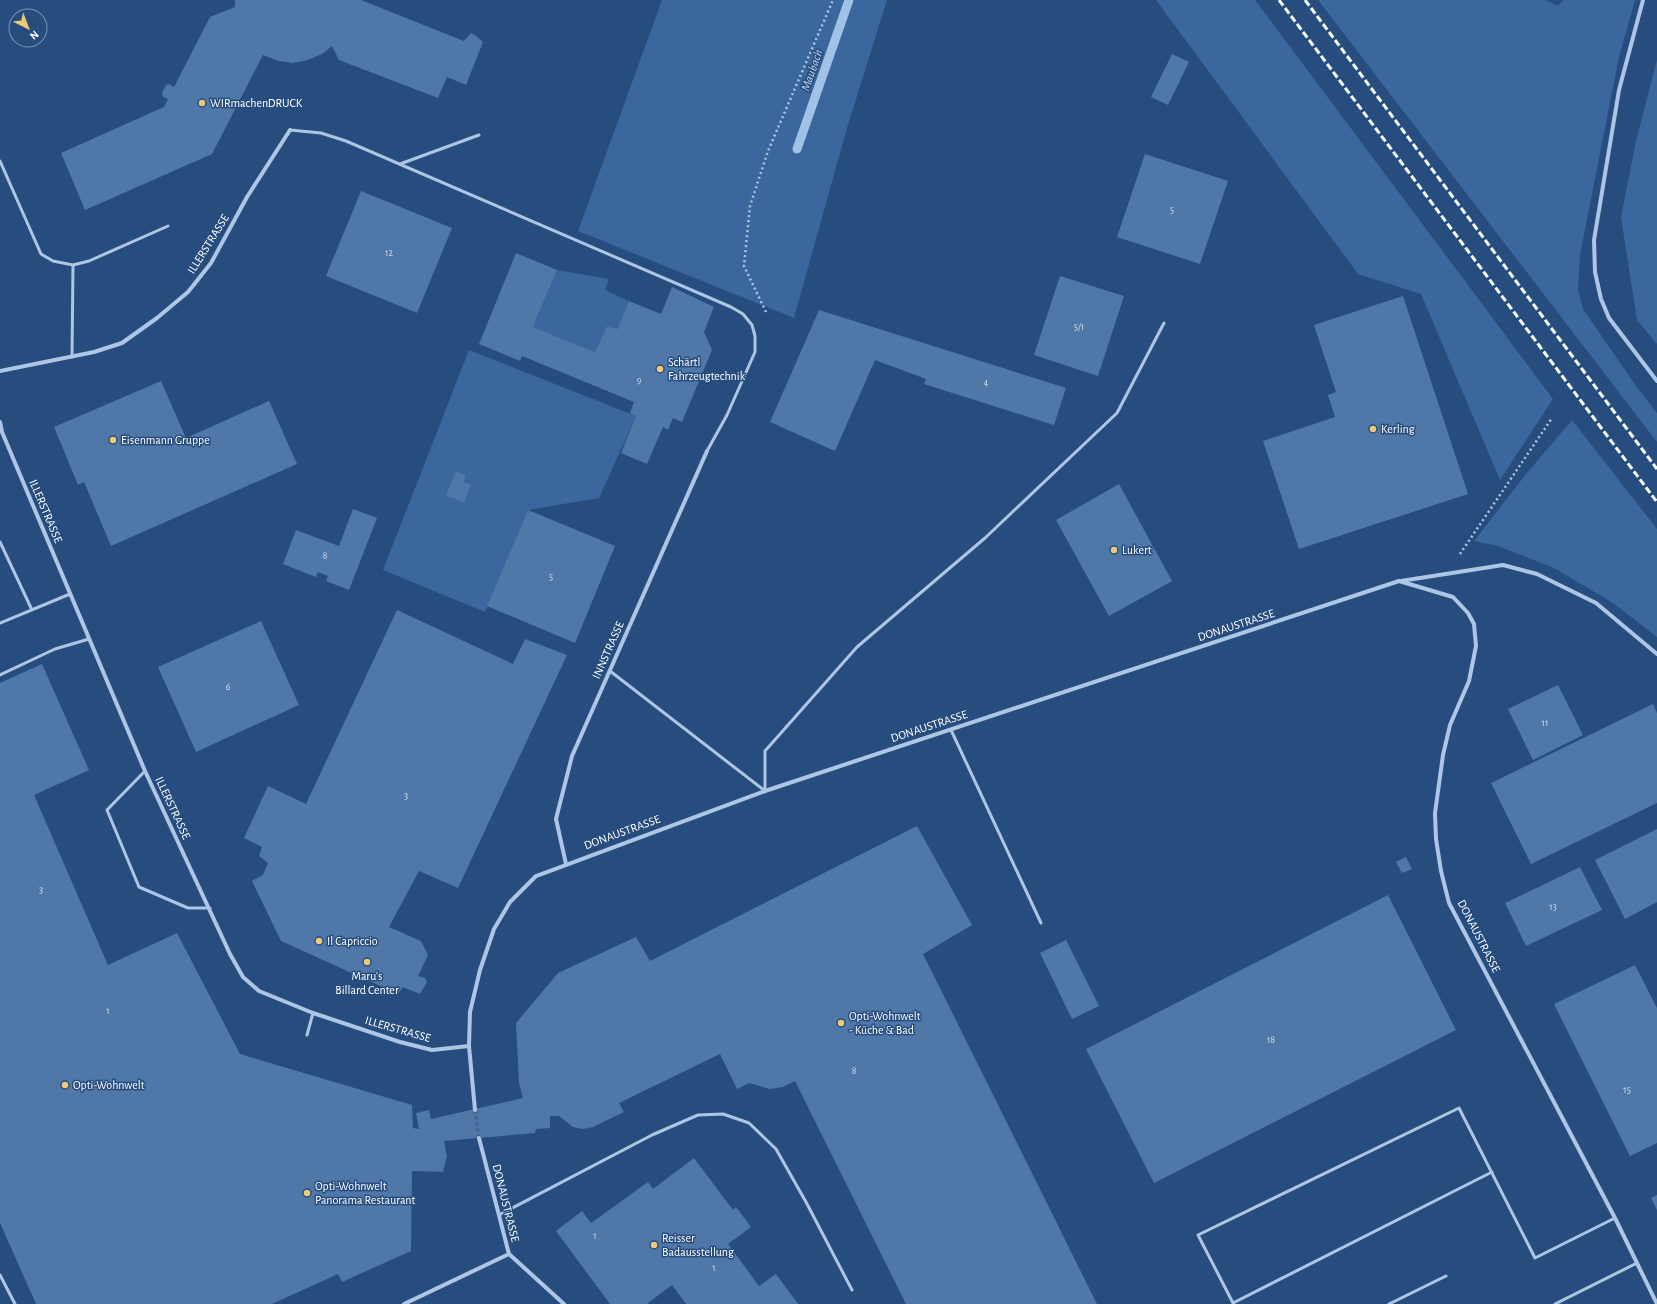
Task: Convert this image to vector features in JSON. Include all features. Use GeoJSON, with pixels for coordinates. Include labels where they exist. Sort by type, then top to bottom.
{"type":"FeatureCollection","features":[{"type":"Feature","properties":{"kind":"street"},"geometry":{"type":"LineString","coordinates":[[1643,0],[1619,90],[1594,240],[1595,272],[1600,299],[1609,318],[1657,381]]}},
{"type":"Feature","properties":{"kind":"street","name":"ILLERSTRASSE"},"geometry":{"type":"LineString","coordinates":[[0,370],[94,352],[122,343],[157,318],[188,292],[211,263],[247,197],[290,130]]}},
{"type":"Feature","properties":{"kind":"street","name":"ILLERSTRASSE"},"geometry":{"type":"LineString","coordinates":[[0,422],[2,432],[145,771],[210,908],[230,954],[243,977],[259,991],[313,1013],[400,1042],[432,1050],[469,1046]]}},
{"type":"Feature","properties":{"kind":"street","name":"INNSTRASSE"},"geometry":{"type":"LineString","coordinates":[[566,864],[556,819],[572,756],[707,451]]}},
{"type":"Feature","properties":{"kind":"street"},"geometry":{"type":"LineString","coordinates":[[1399,581],[1503,565],[1537,574],[1596,603],[1657,654]]}},
{"type":"Feature","properties":{"kind":"street","name":"DONAUSTRASSE"},"geometry":{"type":"LineString","coordinates":[[475,1110],[469,1046],[470,1012],[480,970],[494,929],[510,902],[536,876],[764,791],[1399,581],[1453,597],[1468,613],[1474,624],[1476,646],[1469,681],[1450,725],[1443,755],[1435,813],[1436,839],[1441,871],[1449,903],[1615,1218],[1657,1304]]}},
{"type":"Feature","properties":{"kind":"street","name":"DONAUSTRASSE"},"geometry":{"type":"LineString","coordinates":[[404,1304],[509,1254],[479,1138]]}},
{"type":"Feature","properties":{"kind":"street"},"geometry":{"type":"LineString","coordinates":[[509,1254],[564,1304]]}},
{"type":"Feature","properties":{"kind":"lane"},"geometry":{"type":"LineString","coordinates":[[290,130],[321,133],[346,141],[731,307],[743,314],[752,325],[755,336],[755,352],[727,415],[707,451]]}},
{"type":"Feature","properties":{"kind":"lane"},"geometry":{"type":"LineString","coordinates":[[400,164],[479,135]]}},
{"type":"Feature","properties":{"kind":"lane"},"geometry":{"type":"LineString","coordinates":[[0,161],[40,254],[53,261],[73,265],[89,261],[168,226]]}},
{"type":"Feature","properties":{"kind":"lane"},"geometry":{"type":"LineString","coordinates":[[72,356],[73,265]]}},
{"type":"Feature","properties":{"kind":"lane"},"geometry":{"type":"LineString","coordinates":[[764,791],[765,751],[857,647],[985,538],[1117,413],[1164,323]]}},
{"type":"Feature","properties":{"kind":"lane"},"geometry":{"type":"LineString","coordinates":[[0,542],[32,610]]}},
{"type":"Feature","properties":{"kind":"lane"},"geometry":{"type":"LineString","coordinates":[[0,623],[70,594]]}},
{"type":"Feature","properties":{"kind":"lane"},"geometry":{"type":"LineString","coordinates":[[0,674],[55,649],[89,639]]}},
{"type":"Feature","properties":{"kind":"lane"},"geometry":{"type":"LineString","coordinates":[[610,671],[764,791]]}},
{"type":"Feature","properties":{"kind":"lane"},"geometry":{"type":"LineString","coordinates":[[951,730],[1041,923]]}},
{"type":"Feature","properties":{"kind":"lane"},"geometry":{"type":"LineString","coordinates":[[145,771],[107,810],[139,887],[188,908],[210,908]]}},
{"type":"Feature","properties":{"kind":"lane"},"geometry":{"type":"LineString","coordinates":[[306,1035],[313,1013]]}},
{"type":"Feature","properties":{"kind":"lane"},"geometry":{"type":"LineString","coordinates":[[1492,1172],[1233,1303],[1198,1235],[1459,1108],[1492,1172],[1535,1258],[1615,1218]]}},
{"type":"Feature","properties":{"kind":"lane"},"geometry":{"type":"LineString","coordinates":[[499,1215],[652,1135],[698,1115],[723,1114],[749,1123],[776,1149],[806,1202],[852,1290]]}},
{"type":"Feature","properties":{"kind":"lane"},"geometry":{"type":"LineString","coordinates":[[1555,1304],[1637,1263]]}},
{"type":"Feature","properties":{"kind":"lane"},"geometry":{"type":"LineString","coordinates":[[0,1275],[15,1304]]}},
{"type":"Feature","properties":{"kind":"lane"},"geometry":{"type":"LineString","coordinates":[[1389,1304],[1446,1276]]}},
{"type":"Feature","properties":{"kind":"path"},"geometry":{"type":"LineString","coordinates":[[768,316],[744,266],[750,206],[768,151],[833,0]]}},
{"type":"Feature","properties":{"kind":"path"},"geometry":{"type":"LineString","coordinates":[[1446,574],[1552,418]]}},
{"type":"Feature","properties":{"kind":"shaded area"},"geometry":{"type":"Polygon","coordinates":[[[662,0],[887,0],[847,128],[794,318],[578,231],[662,0]]]}},
{"type":"Feature","properties":{"kind":"shaded area"},"geometry":{"type":"Polygon","coordinates":[[[1156,0],[1255,0],[1553,399],[1500,480],[1421,294],[1358,274],[1156,0]]]}},
{"type":"Feature","properties":{"kind":"shaded area"},"geometry":{"type":"Polygon","coordinates":[[[1318,0],[1546,0],[1558,6],[1563,0],[1635,0],[1619,57],[1580,255],[1578,289],[1583,309],[1636,386],[1657,413],[1657,442],[1318,0]]]}},
{"type":"Feature","properties":{"kind":"shaded area"},"geometry":{"type":"Polygon","coordinates":[[[1657,60],[1657,344],[1637,320],[1621,217],[1636,141],[1657,60]]]}},
{"type":"Feature","properties":{"kind":"shaded area"},"geometry":{"type":"Polygon","coordinates":[[[557,270],[609,279],[605,290],[629,301],[617,329],[607,326],[595,352],[533,327],[557,270]]]}},
{"type":"Feature","properties":{"kind":"shaded area"},"geometry":{"type":"Polygon","coordinates":[[[469,350],[636,416],[599,498],[528,510],[485,612],[383,570],[469,350]]]}},
{"type":"Feature","properties":{"kind":"shaded area"},"geometry":{"type":"Polygon","coordinates":[[[1572,420],[1657,529],[1657,637],[1613,603],[1554,568],[1498,546],[1474,541],[1526,474],[1572,420]]]}},
{"type":"Feature","properties":{"kind":"building","name":"WIRmachenDRUCK"},"geometry":{"type":"Polygon","coordinates":[[[235,0],[361,0],[464,41],[471,33],[483,42],[466,85],[447,77],[438,98],[339,60],[332,46],[322,54],[308,60],[293,63],[279,61],[263,55],[212,154],[85,210],[61,153],[164,107],[168,99],[163,97],[162,93],[166,85],[169,84],[174,87],[210,17],[235,7],[235,0]]]}},
{"type":"Feature","properties":{"kind":"building"},"geometry":{"type":"Polygon","coordinates":[[[1172,54],[1189,62],[1168,105],[1151,97],[1172,54]]]}},
{"type":"Feature","properties":{"kind":"building"},"geometry":{"type":"Polygon","coordinates":[[[1145,154],[1228,181],[1200,264],[1117,237],[1145,154]]]}},
{"type":"Feature","properties":{"kind":"building"},"geometry":{"type":"Polygon","coordinates":[[[361,191],[452,228],[417,313],[326,276],[361,191]]]}},
{"type":"Feature","properties":{"kind":"building"},"geometry":{"type":"Polygon","coordinates":[[[516,253],[557,270],[533,327],[595,352],[607,326],[617,329],[629,301],[661,314],[672,287],[714,307],[704,332],[712,350],[682,422],[673,418],[668,430],[663,427],[647,464],[621,453],[636,416],[630,413],[634,402],[522,356],[520,361],[479,344],[516,253]]]}},
{"type":"Feature","properties":{"kind":"building"},"geometry":{"type":"Polygon","coordinates":[[[1060,276],[1124,296],[1098,376],[1034,355],[1060,276]]]}},
{"type":"Feature","properties":{"kind":"building","name":"Kerling"},"geometry":{"type":"Polygon","coordinates":[[[1403,296],[1468,494],[1299,549],[1263,441],[1335,417],[1328,395],[1336,392],[1314,325],[1403,296]]]}},
{"type":"Feature","properties":{"kind":"building"},"geometry":{"type":"Polygon","coordinates":[[[819,310],[1066,388],[1054,425],[924,384],[926,379],[875,360],[835,451],[770,422],[819,310]]]}},
{"type":"Feature","properties":{"kind":"building"},"geometry":{"type":"Polygon","coordinates":[[[161,381],[186,438],[269,401],[297,464],[111,546],[84,482],[78,485],[54,427],[161,381]]]}},
{"type":"Feature","properties":{"kind":"building"},"geometry":{"type":"Polygon","coordinates":[[[456,471],[466,476],[463,482],[471,485],[464,503],[446,495],[456,471]]]}},
{"type":"Feature","properties":{"kind":"building","name":"Lukert"},"geometry":{"type":"Polygon","coordinates":[[[1119,484],[1172,581],[1109,616],[1056,520],[1119,484]]]}},
{"type":"Feature","properties":{"kind":"building"},"geometry":{"type":"Polygon","coordinates":[[[353,509],[377,518],[349,590],[326,581],[328,576],[318,572],[316,577],[283,564],[296,530],[339,546],[353,509]]]}},
{"type":"Feature","properties":{"kind":"building"},"geometry":{"type":"Polygon","coordinates":[[[528,510],[615,546],[575,643],[487,606],[528,510]]]}},
{"type":"Feature","properties":{"kind":"building"},"geometry":{"type":"Polygon","coordinates":[[[397,610],[513,664],[525,639],[567,655],[458,888],[419,871],[389,927],[421,941],[428,955],[418,976],[425,978],[427,982],[420,994],[403,987],[398,994],[281,941],[252,881],[263,875],[268,863],[259,856],[262,847],[244,838],[268,786],[306,804],[397,610]]]}},
{"type":"Feature","properties":{"kind":"building"},"geometry":{"type":"Polygon","coordinates":[[[261,621],[299,705],[196,752],[158,667],[261,621]]]}},
{"type":"Feature","properties":{"kind":"building"},"geometry":{"type":"Polygon","coordinates":[[[42,664],[89,770],[34,795],[108,965],[177,933],[240,1054],[412,1105],[413,1128],[419,1129],[416,1113],[429,1110],[431,1119],[523,1098],[519,1083],[516,1023],[558,973],[636,937],[650,961],[917,826],[972,925],[923,954],[1097,1304],[906,1304],[795,1081],[783,1087],[770,1089],[749,1083],[737,1089],[720,1054],[619,1103],[624,1112],[593,1127],[583,1129],[573,1127],[559,1116],[550,1116],[550,1128],[536,1129],[535,1133],[444,1141],[447,1156],[443,1172],[412,1171],[411,1251],[342,1282],[338,1274],[272,1304],[36,1304],[0,1223],[0,683],[42,664]]]}},
{"type":"Feature","properties":{"kind":"building"},"geometry":{"type":"Polygon","coordinates":[[[1558,685],[1583,735],[1533,760],[1508,709],[1558,685]]]}},
{"type":"Feature","properties":{"kind":"building"},"geometry":{"type":"Polygon","coordinates":[[[1653,704],[1657,713],[1657,803],[1531,864],[1491,783],[1653,704]]]}},
{"type":"Feature","properties":{"kind":"building"},"geometry":{"type":"Polygon","coordinates":[[[1657,829],[1657,902],[1625,919],[1595,860],[1657,829]]]}},
{"type":"Feature","properties":{"kind":"building"},"geometry":{"type":"Polygon","coordinates":[[[1406,857],[1412,869],[1402,873],[1396,862],[1406,857]]]}},
{"type":"Feature","properties":{"kind":"building"},"geometry":{"type":"Polygon","coordinates":[[[1580,867],[1602,910],[1526,946],[1505,903],[1580,867]]]}},
{"type":"Feature","properties":{"kind":"building"},"geometry":{"type":"Polygon","coordinates":[[[1388,895],[1456,1030],[1154,1183],[1086,1049],[1388,895]]]}},
{"type":"Feature","properties":{"kind":"building"},"geometry":{"type":"Polygon","coordinates":[[[1066,940],[1099,1006],[1072,1019],[1040,953],[1066,940]]]}},
{"type":"Feature","properties":{"kind":"building"},"geometry":{"type":"Polygon","coordinates":[[[1635,965],[1657,1008],[1657,1143],[1630,1156],[1554,1004],[1635,965]]]}},
{"type":"Feature","properties":{"kind":"building"},"geometry":{"type":"Polygon","coordinates":[[[694,1158],[733,1210],[736,1207],[751,1227],[728,1244],[759,1286],[776,1274],[798,1304],[686,1304],[672,1285],[648,1303],[649,1304],[610,1304],[556,1231],[582,1211],[591,1223],[648,1182],[653,1189],[694,1158]]]}},
{"type":"Feature","properties":{"kind":"building"},"geometry":{"type":"Polygon","coordinates":[[[1657,1195],[1657,1210],[1651,1198],[1657,1195]]]}},
{"type":"Feature","properties":{"kind":"waterway","name":"Maubach"},"geometry":{"type":"LineString","coordinates":[[797,149],[849,0]]}},
{"type":"Feature","properties":{"kind":"tunnel"},"geometry":{"type":"LineString","coordinates":[[475,1110],[479,1138]]}},
{"type":"Feature","properties":{"kind":"railway"},"geometry":{"type":"LineString","coordinates":[[1279,0],[1657,502]]}},
{"type":"Feature","properties":{"kind":"railway"},"geometry":{"type":"LineString","coordinates":[[1305,0],[1657,469]]}},
{"type":"Feature","properties":{"kind":"place","name":"WIRmachenDRUCK"},"geometry":{"type":"Point","coordinates":[202,103]}},
{"type":"Feature","properties":{"kind":"place","name":"Schärtl Fahrzeugtechnik"},"geometry":{"type":"Point","coordinates":[660,369]}},
{"type":"Feature","properties":{"kind":"place","name":"Kerling"},"geometry":{"type":"Point","coordinates":[1373,429]}},
{"type":"Feature","properties":{"kind":"place","name":"Eisenmann Gruppe"},"geometry":{"type":"Point","coordinates":[113,440]}},
{"type":"Feature","properties":{"kind":"place","name":"Lukert"},"geometry":{"type":"Point","coordinates":[1114,550]}},
{"type":"Feature","properties":{"kind":"place","name":"Il Capriccio"},"geometry":{"type":"Point","coordinates":[319,941]}},
{"type":"Feature","properties":{"kind":"place","name":"Maru's Billard Center"},"geometry":{"type":"Point","coordinates":[367,962]}},
{"type":"Feature","properties":{"kind":"place","name":"Opti-Wohnwelt - Küche & Bad"},"geometry":{"type":"Point","coordinates":[841,1023]}},
{"type":"Feature","properties":{"kind":"place","name":"Opti-Wohnwelt"},"geometry":{"type":"Point","coordinates":[65,1085]}},
{"type":"Feature","properties":{"kind":"place","name":"Opti-Wohnwelt Panorama Restaurant"},"geometry":{"type":"Point","coordinates":[307,1193]}},
{"type":"Feature","properties":{"kind":"place","name":"Reisser Badausstellung"},"geometry":{"type":"Point","coordinates":[654,1245]}}]}
